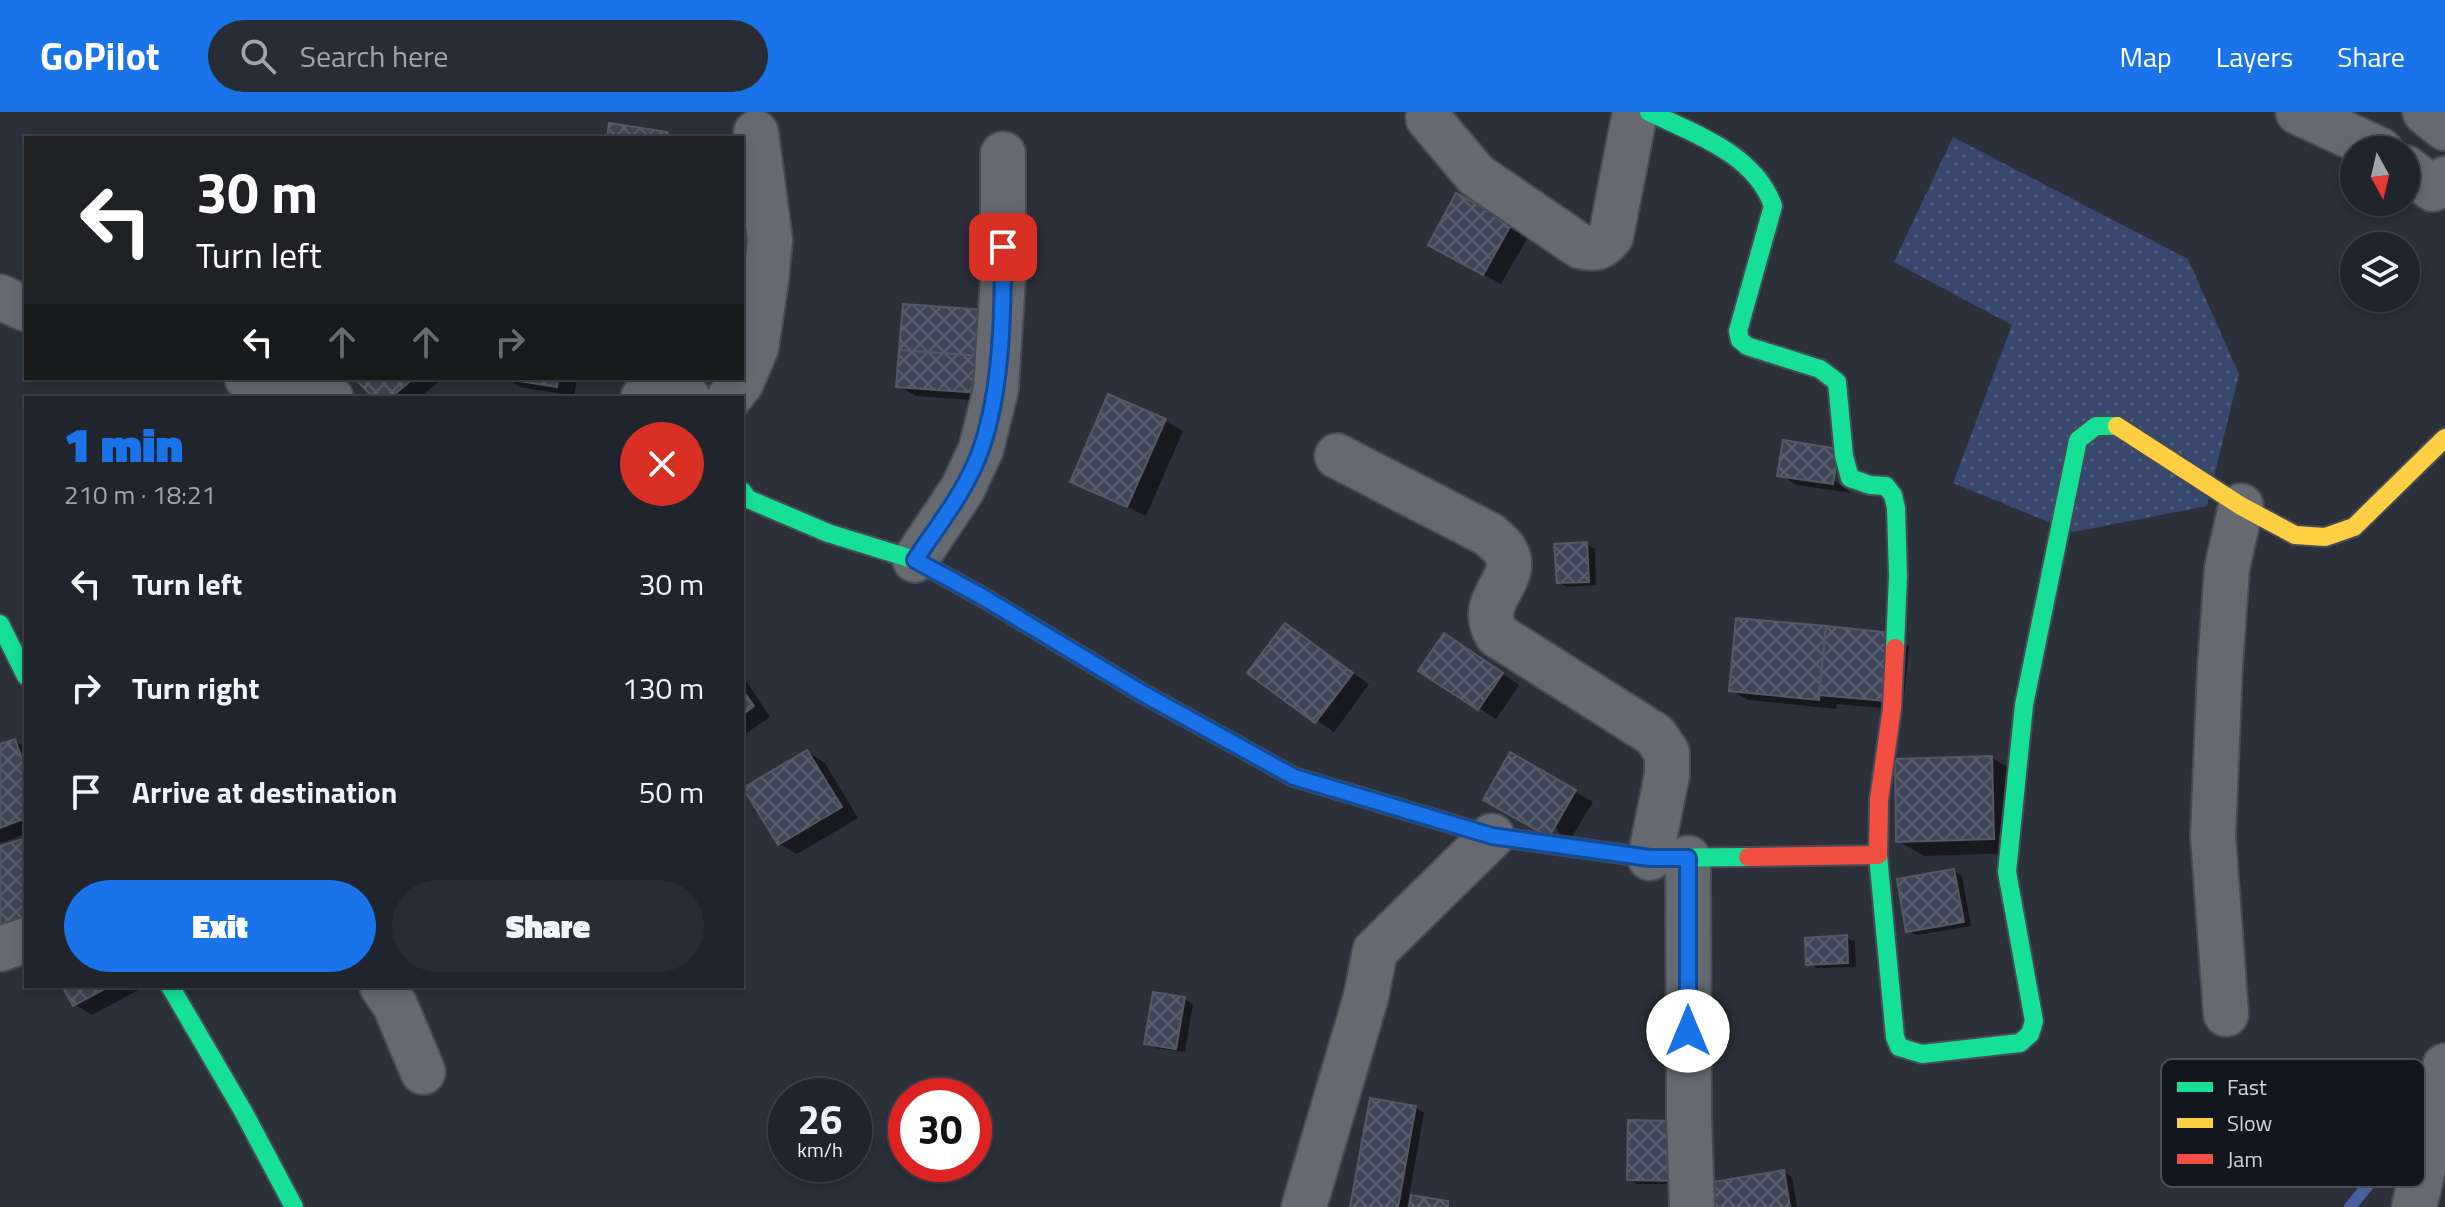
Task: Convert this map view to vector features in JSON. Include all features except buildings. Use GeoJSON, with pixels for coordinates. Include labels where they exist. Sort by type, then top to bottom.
{"type":"FeatureCollection","features":[{"type":"Feature","properties":{"kind":"street"},"geometry":{"type":"LineString","coordinates":[[1428,118],[1476,175],[1580,246],[1592,250],[1604,245],[1611,236],[1635,112]]}},
{"type":"Feature","properties":{"kind":"street"},"geometry":{"type":"LineString","coordinates":[[1649,112],[1744,161],[1771,194],[1773,206],[1738,331],[1740,340],[1747,346],[1820,369],[1837,382],[1842,404],[1846,467],[1850,478],[1870,485],[1886,486],[1893,495],[1898,576],[1892,708],[1879,800],[1878,855],[1895,1037],[1899,1047],[1922,1054],[2020,1043],[2030,1034],[2034,1021],[2007,872],[2024,705],[2078,440],[2089,427],[2103,423],[2119,427],[2241,506],[2295,535],[2325,537],[2354,527],[2445,438]]}},
{"type":"Feature","properties":{"kind":"street"},"geometry":{"type":"LineString","coordinates":[[2298,112],[2350,136]]}},
{"type":"Feature","properties":{"kind":"street"},"geometry":{"type":"LineString","coordinates":[[2425,112],[2445,128]]}},
{"type":"Feature","properties":{"kind":"street"},"geometry":{"type":"LineString","coordinates":[[744,376],[756,348],[770,240],[756,133]]}},
{"type":"Feature","properties":{"kind":"street"},"geometry":{"type":"LineString","coordinates":[[915,560],[962,490],[981,449],[996,389],[1003,278],[1003,154]]}},
{"type":"Feature","properties":{"kind":"street"},"geometry":{"type":"LineString","coordinates":[[0,297],[24,308]]}},
{"type":"Feature","properties":{"kind":"street"},"geometry":{"type":"LineString","coordinates":[[255,380],[323,396]]}},
{"type":"Feature","properties":{"kind":"street"},"geometry":{"type":"LineString","coordinates":[[652,396],[671,392],[682,396]]}},
{"type":"Feature","properties":{"kind":"street"},"geometry":{"type":"LineString","coordinates":[[1337,456],[1490,535],[1505,549],[1510,563],[1507,579],[1492,605],[1490,620],[1497,635],[1655,735],[1667,753],[1669,858],[1689,1117],[1692,1207]]}},
{"type":"Feature","properties":{"kind":"street"},"geometry":{"type":"LineString","coordinates":[[744,494],[748,499],[828,533],[915,560],[1142,693],[1294,777],[1492,836],[1669,858],[1878,855]]}},
{"type":"Feature","properties":{"kind":"street"},"geometry":{"type":"LineString","coordinates":[[2226,1014],[2213,836],[2227,568],[2241,506]]}},
{"type":"Feature","properties":{"kind":"street"},"geometry":{"type":"LineString","coordinates":[[0,624],[24,672]]}},
{"type":"Feature","properties":{"kind":"street"},"geometry":{"type":"LineString","coordinates":[[1304,1207],[1366,997],[1375,951],[1492,836]]}},
{"type":"Feature","properties":{"kind":"street"},"geometry":{"type":"LineString","coordinates":[[0,949],[24,941]]}},
{"type":"Feature","properties":{"kind":"street"},"geometry":{"type":"LineString","coordinates":[[383,988],[395,1005],[423,1072]]}},
{"type":"Feature","properties":{"kind":"street"},"geometry":{"type":"LineString","coordinates":[[184,991],[294,1207]]}},
{"type":"Feature","properties":{"kind":"street"},"geometry":{"type":"LineString","coordinates":[[2425,1159],[2442,1084]]}},
{"type":"Feature","properties":{"kind":"street"},"geometry":{"type":"LineString","coordinates":[[2414,1207],[2419,1187]]}},
{"type":"Feature","properties":{"kind":"shaded area"},"geometry":{"type":"Polygon","coordinates":[[[1953,137],[2188,259],[2239,374],[2207,506],[2073,532],[1953,483],[2012,325],[1894,262],[1953,137]]]}},
{"type":"Feature","properties":{"kind":"waterway"},"geometry":{"type":"LineString","coordinates":[[2350,1207],[2367,1187]]}},
{"type":"Feature","properties":{"kind":"traffic: fast"},"geometry":{"type":"LineString","coordinates":[[1649,112],[1704,138],[1738,159],[1764,188],[1773,206],[1738,331],[1740,340],[1747,346],[1820,369],[1837,382],[1844,456],[1850,478],[1870,485],[1886,486],[1893,495],[1896,508],[1898,576],[1895,648]]}},
{"type":"Feature","properties":{"kind":"traffic: fast"},"geometry":{"type":"LineString","coordinates":[[1878,855],[1895,1037],[1899,1047],[1922,1054],[2020,1043],[2030,1034],[2034,1021],[2007,872],[2024,705],[2078,440],[2096,426],[2117,426]]}},
{"type":"Feature","properties":{"kind":"traffic: fast"},"geometry":{"type":"LineString","coordinates":[[744,494],[748,499],[828,533],[915,560],[1142,693],[1294,777],[1492,836],[1650,858],[1748,857]]}},
{"type":"Feature","properties":{"kind":"traffic: fast"},"geometry":{"type":"LineString","coordinates":[[0,624],[24,672]]}},
{"type":"Feature","properties":{"kind":"traffic: fast"},"geometry":{"type":"LineString","coordinates":[[171,988],[243,1111],[294,1207]]}},
{"type":"Feature","properties":{"kind":"traffic: slow"},"geometry":{"type":"LineString","coordinates":[[2117,426],[2241,506],[2295,535],[2325,537],[2354,527],[2445,438]]}},
{"type":"Feature","properties":{"kind":"traffic: jam"},"geometry":{"type":"LineString","coordinates":[[1748,857],[1878,855],[1879,800],[1892,708],[1895,648]]}},
{"type":"Feature","properties":{"kind":"route"},"geometry":{"type":"LineString","coordinates":[[1003,247],[996,389],[981,449],[962,490],[915,560],[1142,693],[1294,777],[1492,836],[1650,858],[1688,858],[1688,1031]]}}]}
